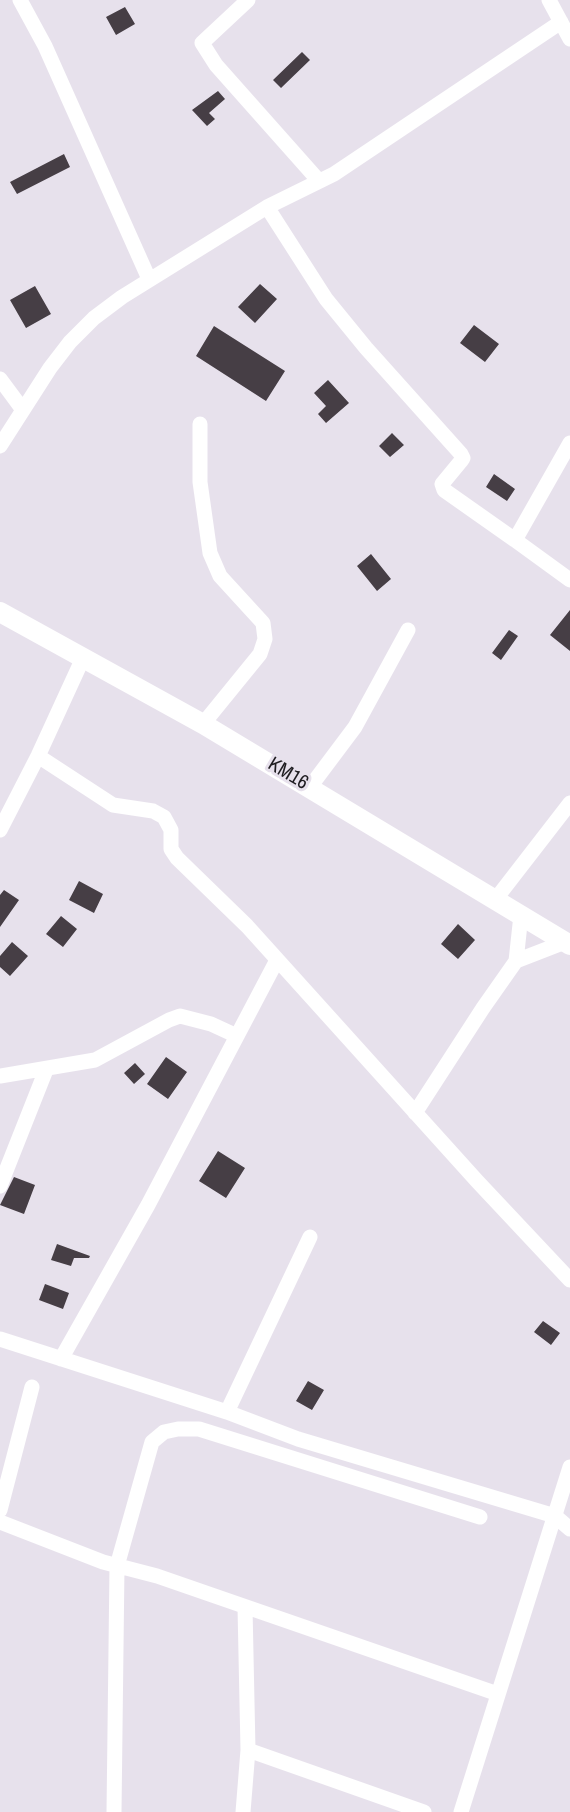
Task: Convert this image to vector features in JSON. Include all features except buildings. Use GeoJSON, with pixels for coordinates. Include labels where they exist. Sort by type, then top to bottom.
{"type":"FeatureCollection","features":[{"type":"Feature","properties":{"kind":"street"},"geometry":{"type":"LineString","coordinates":[[20,0],[50,56],[149,279]]}},
{"type":"Feature","properties":{"kind":"street"},"geometry":{"type":"LineString","coordinates":[[248,0],[202,43],[205,50],[319,181]]}},
{"type":"Feature","properties":{"kind":"street"},"geometry":{"type":"LineString","coordinates":[[551,1],[570,39]]}},
{"type":"Feature","properties":{"kind":"street"},"geometry":{"type":"LineString","coordinates":[[0,446],[50,368],[70,342],[94,318],[149,279],[267,207],[334,174],[561,22]]}},
{"type":"Feature","properties":{"kind":"street"},"geometry":{"type":"LineString","coordinates":[[267,207],[333,307],[463,458],[442,484],[444,490],[570,580]]}},
{"type":"Feature","properties":{"kind":"street"},"geometry":{"type":"LineString","coordinates":[[0,379],[23,410]]}},
{"type":"Feature","properties":{"kind":"street"},"geometry":{"type":"LineString","coordinates":[[200,424],[200,482],[210,553],[220,576],[262,623],[265,639],[260,654],[203,724]]}},
{"type":"Feature","properties":{"kind":"street"},"geometry":{"type":"LineString","coordinates":[[515,540],[570,443]]}},
{"type":"Feature","properties":{"kind":"street","name":"KM16"},"geometry":{"type":"LineString","coordinates":[[0,612],[203,724],[567,944]]}},
{"type":"Feature","properties":{"kind":"street"},"geometry":{"type":"LineString","coordinates":[[310,787],[355,727],[408,630]]}},
{"type":"Feature","properties":{"kind":"street"},"geometry":{"type":"LineString","coordinates":[[0,830],[38,756],[83,658]]}},
{"type":"Feature","properties":{"kind":"street"},"geometry":{"type":"LineString","coordinates":[[38,756],[112,805],[153,811],[164,817],[171,830],[171,849],[177,858],[247,926],[415,1113],[570,1280]]}},
{"type":"Feature","properties":{"kind":"street"},"geometry":{"type":"LineString","coordinates":[[495,900],[570,803]]}},
{"type":"Feature","properties":{"kind":"street"},"geometry":{"type":"LineString","coordinates":[[415,1113],[483,1008],[516,962],[521,915]]}},
{"type":"Feature","properties":{"kind":"street"},"geometry":{"type":"LineString","coordinates":[[516,962],[567,944]]}},
{"type":"Feature","properties":{"kind":"street"},"geometry":{"type":"LineString","coordinates":[[62,1359],[148,1205],[277,960]]}},
{"type":"Feature","properties":{"kind":"street"},"geometry":{"type":"LineString","coordinates":[[0,1076],[95,1060],[180,1016],[211,1024],[237,1036]]}},
{"type":"Feature","properties":{"kind":"street"},"geometry":{"type":"LineString","coordinates":[[0,1186],[46,1070]]}},
{"type":"Feature","properties":{"kind":"street"},"geometry":{"type":"LineString","coordinates":[[227,1412],[310,1237]]}},
{"type":"Feature","properties":{"kind":"street"},"geometry":{"type":"LineString","coordinates":[[0,1339],[227,1412],[298,1439],[555,1516],[570,1528]]}},
{"type":"Feature","properties":{"kind":"street"},"geometry":{"type":"LineString","coordinates":[[0,1510],[32,1387]]}},
{"type":"Feature","properties":{"kind":"street"},"geometry":{"type":"LineString","coordinates":[[114,1812],[117,1566],[152,1442],[164,1432],[199,1429],[480,1517]]}},
{"type":"Feature","properties":{"kind":"street"},"geometry":{"type":"LineString","coordinates":[[461,1812],[570,1467]]}},
{"type":"Feature","properties":{"kind":"street"},"geometry":{"type":"LineString","coordinates":[[0,1522],[117,1566],[158,1576],[498,1694]]}},
{"type":"Feature","properties":{"kind":"street"},"geometry":{"type":"LineString","coordinates":[[243,1812],[248,1750],[245,1606]]}},
{"type":"Feature","properties":{"kind":"street"},"geometry":{"type":"LineString","coordinates":[[248,1750],[424,1812]]}}]}
